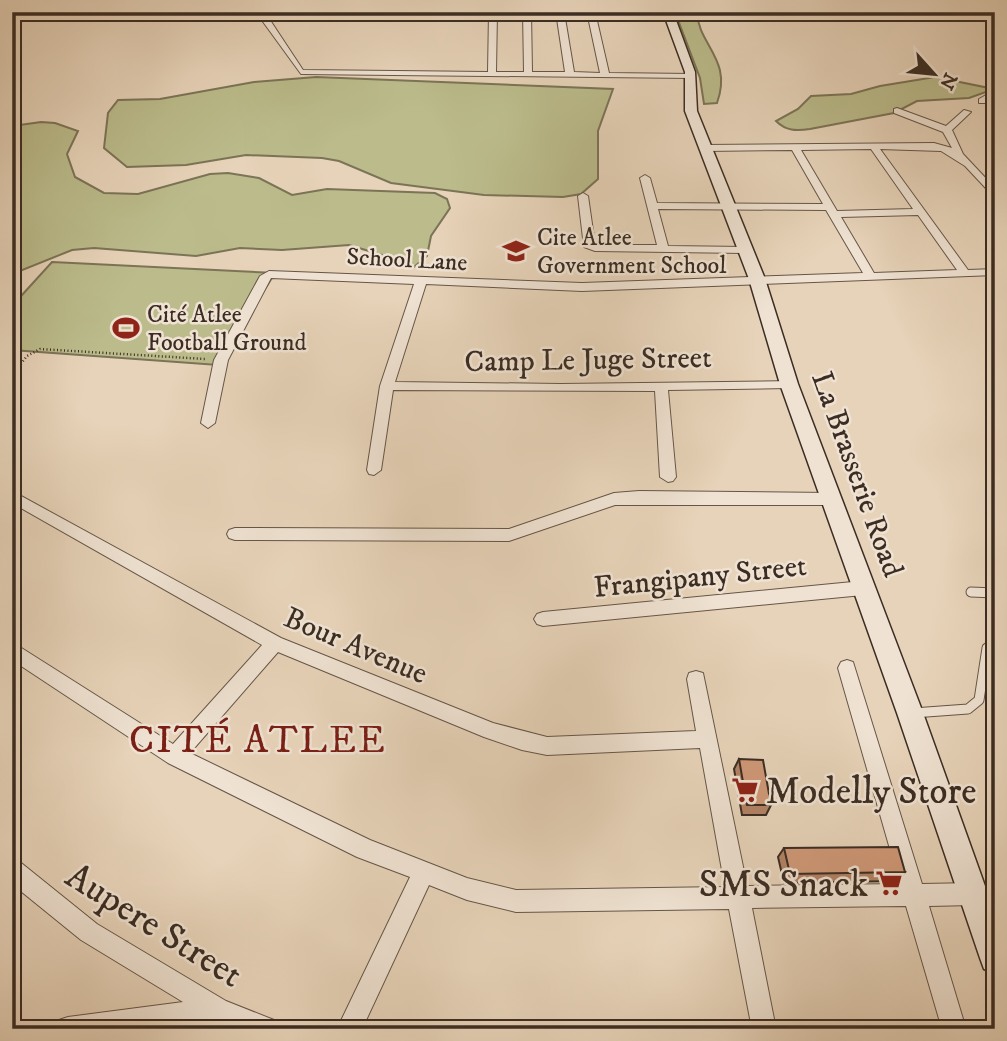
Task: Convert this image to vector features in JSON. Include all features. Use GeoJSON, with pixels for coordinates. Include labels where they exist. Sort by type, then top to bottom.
{"type":"FeatureCollection","features":[{"type":"Feature","properties":{"kind":"main road","name":"La Brasserie Road"},"geometry":{"type":"LineString","coordinates":[[668,12],[691,76],[691,111],[726,206],[757,279],[789,384],[910,713],[995,958]]}},
{"type":"Feature","properties":{"kind":"street"},"geometry":{"type":"LineString","coordinates":[[492,12],[492,74]]}},
{"type":"Feature","properties":{"kind":"street"},"geometry":{"type":"LineString","coordinates":[[527,12],[528,74]]}},
{"type":"Feature","properties":{"kind":"street"},"geometry":{"type":"LineString","coordinates":[[560,12],[570,75]]}},
{"type":"Feature","properties":{"kind":"street"},"geometry":{"type":"LineString","coordinates":[[591,12],[605,75]]}},
{"type":"Feature","properties":{"kind":"street"},"geometry":{"type":"LineString","coordinates":[[265,19],[301,72],[691,76]]}},
{"type":"Feature","properties":{"kind":"street"},"geometry":{"type":"LineString","coordinates":[[982,102],[995,92]]}},
{"type":"Feature","properties":{"kind":"street"},"geometry":{"type":"LineString","coordinates":[[897,111],[947,130],[959,153],[995,195]]}},
{"type":"Feature","properties":{"kind":"street"},"geometry":{"type":"LineString","coordinates":[[947,130],[967,112]]}},
{"type":"Feature","properties":{"kind":"street"},"geometry":{"type":"LineString","coordinates":[[873,146],[964,272]]}},
{"type":"Feature","properties":{"kind":"street"},"geometry":{"type":"LineString","coordinates":[[705,148],[934,146],[959,153]]}},
{"type":"Feature","properties":{"kind":"street"},"geometry":{"type":"LineString","coordinates":[[795,147],[870,276]]}},
{"type":"Feature","properties":{"kind":"street"},"geometry":{"type":"LineString","coordinates":[[645,178],[663,248]]}},
{"type":"Feature","properties":{"kind":"street"},"geometry":{"type":"LineString","coordinates":[[583,196],[590,247],[745,250]]}},
{"type":"Feature","properties":{"kind":"street"},"geometry":{"type":"LineString","coordinates":[[654,206],[922,212]]}},
{"type":"Feature","properties":{"kind":"street","name":"School Lane"},"geometry":{"type":"LineString","coordinates":[[221,360],[266,275],[582,287],[995,272]]}},
{"type":"Feature","properties":{"kind":"street"},"geometry":{"type":"LineString","coordinates":[[374,470],[387,386],[421,280]]}},
{"type":"Feature","properties":{"kind":"street"},"geometry":{"type":"LineString","coordinates":[[208,424],[221,360]]}},
{"type":"Feature","properties":{"kind":"street","name":"Camp Le Juge Street"},"geometry":{"type":"LineString","coordinates":[[387,386],[561,388],[789,384]]}},
{"type":"Feature","properties":{"kind":"street"},"geometry":{"type":"LineString","coordinates":[[661,385],[668,477]]}},
{"type":"Feature","properties":{"kind":"street","name":"Bour Avenue"},"geometry":{"type":"LineString","coordinates":[[12,496],[275,643],[522,741],[547,746],[708,739]]}},
{"type":"Feature","properties":{"kind":"street"},"geometry":{"type":"LineString","coordinates":[[235,534],[509,535],[614,499],[831,499]]}},
{"type":"Feature","properties":{"kind":"street","name":"Frangipany Street"},"geometry":{"type":"LineString","coordinates":[[543,619],[863,588]]}},
{"type":"Feature","properties":{"kind":"street"},"geometry":{"type":"LineString","coordinates":[[175,756],[275,643]]}},
{"type":"Feature","properties":{"kind":"street"},"geometry":{"type":"LineString","coordinates":[[12,650],[175,756],[365,849],[467,889],[516,901],[974,894]]}},
{"type":"Feature","properties":{"kind":"street"},"geometry":{"type":"LineString","coordinates":[[847,668],[954,1029]]}},
{"type":"Feature","properties":{"kind":"street"},"geometry":{"type":"LineString","coordinates":[[696,679],[764,1029]]}},
{"type":"Feature","properties":{"kind":"street","name":"Aupere Street"},"geometry":{"type":"LineString","coordinates":[[12,870],[89,932],[218,1009],[265,1029]]}},
{"type":"Feature","properties":{"kind":"street"},"geometry":{"type":"LineString","coordinates":[[349,1029],[424,871]]}},
{"type":"Feature","properties":{"kind":"street"},"geometry":{"type":"LineString","coordinates":[[68,1029],[218,1009]]}},
{"type":"Feature","properties":{"kind":"lane"},"geometry":{"type":"LineString","coordinates":[[971,592],[995,593]]}},
{"type":"Feature","properties":{"kind":"lane"},"geometry":{"type":"LineString","coordinates":[[910,713],[968,709],[979,700],[987,648],[995,643]]}},
{"type":"Feature","properties":{"kind":"path"},"geometry":{"type":"LineString","coordinates":[[12,375],[27,356],[40,349],[221,360]]}},
{"type":"Feature","properties":{"kind":"green space"},"geometry":{"type":"Polygon","coordinates":[[[675,12],[697,12],[699,24],[721,75],[717,103],[704,104],[700,78],[675,12]]]}},
{"type":"Feature","properties":{"kind":"green space"},"geometry":{"type":"Polygon","coordinates":[[[316,77],[613,89],[598,131],[598,179],[581,194],[563,197],[484,195],[391,183],[339,161],[322,158],[246,155],[186,165],[127,167],[104,148],[108,113],[118,100],[160,99],[254,82],[316,77]]]}},
{"type":"Feature","properties":{"kind":"green space"},"geometry":{"type":"Polygon","coordinates":[[[935,77],[989,88],[986,92],[969,98],[917,101],[894,113],[810,129],[792,130],[776,121],[798,109],[811,96],[851,94],[935,77]]]}},
{"type":"Feature","properties":{"kind":"green space"},"geometry":{"type":"Polygon","coordinates":[[[55,123],[78,131],[67,154],[75,177],[104,193],[138,194],[210,174],[228,173],[259,178],[292,195],[327,189],[435,193],[447,199],[450,208],[431,236],[427,256],[414,267],[392,264],[382,255],[349,245],[282,250],[240,248],[196,256],[94,248],[72,250],[15,273],[12,272],[12,126],[55,123]]]}},
{"type":"Feature","properties":{"kind":"green space","name":"Cité Atlee Football Ground"},"geometry":{"type":"Polygon","coordinates":[[[52,262],[275,273],[218,365],[12,350],[12,306],[52,262]]]}},
{"type":"Feature","properties":{"kind":"building"},"geometry":{"type":"Polygon","coordinates":[[[739,759],[763,760],[771,805],[747,805],[739,759]]]}},
{"type":"Feature","properties":{"kind":"building"},"geometry":{"type":"Polygon","coordinates":[[[898,847],[905,872],[790,874],[784,848],[898,847]]]}},
{"type":"Feature","properties":{"kind":"place","name":"Cite Atlee Government School"},"geometry":{"type":"Point","coordinates":[516,251]}},
{"type":"Feature","properties":{"kind":"place","name":"Cité Atlee Football Ground"},"geometry":{"type":"Point","coordinates":[126,328]}},
{"type":"Feature","properties":{"kind":"place","name":"Modelly Store"},"geometry":{"type":"Point","coordinates":[745,790]}},
{"type":"Feature","properties":{"kind":"place","name":"SMS Snack"},"geometry":{"type":"Point","coordinates":[889,883]}},
{"type":"Feature","properties":{"kind":"district","name":"CITÉ ATLEE"},"geometry":{"type":"Point","coordinates":[258,739]}}]}
